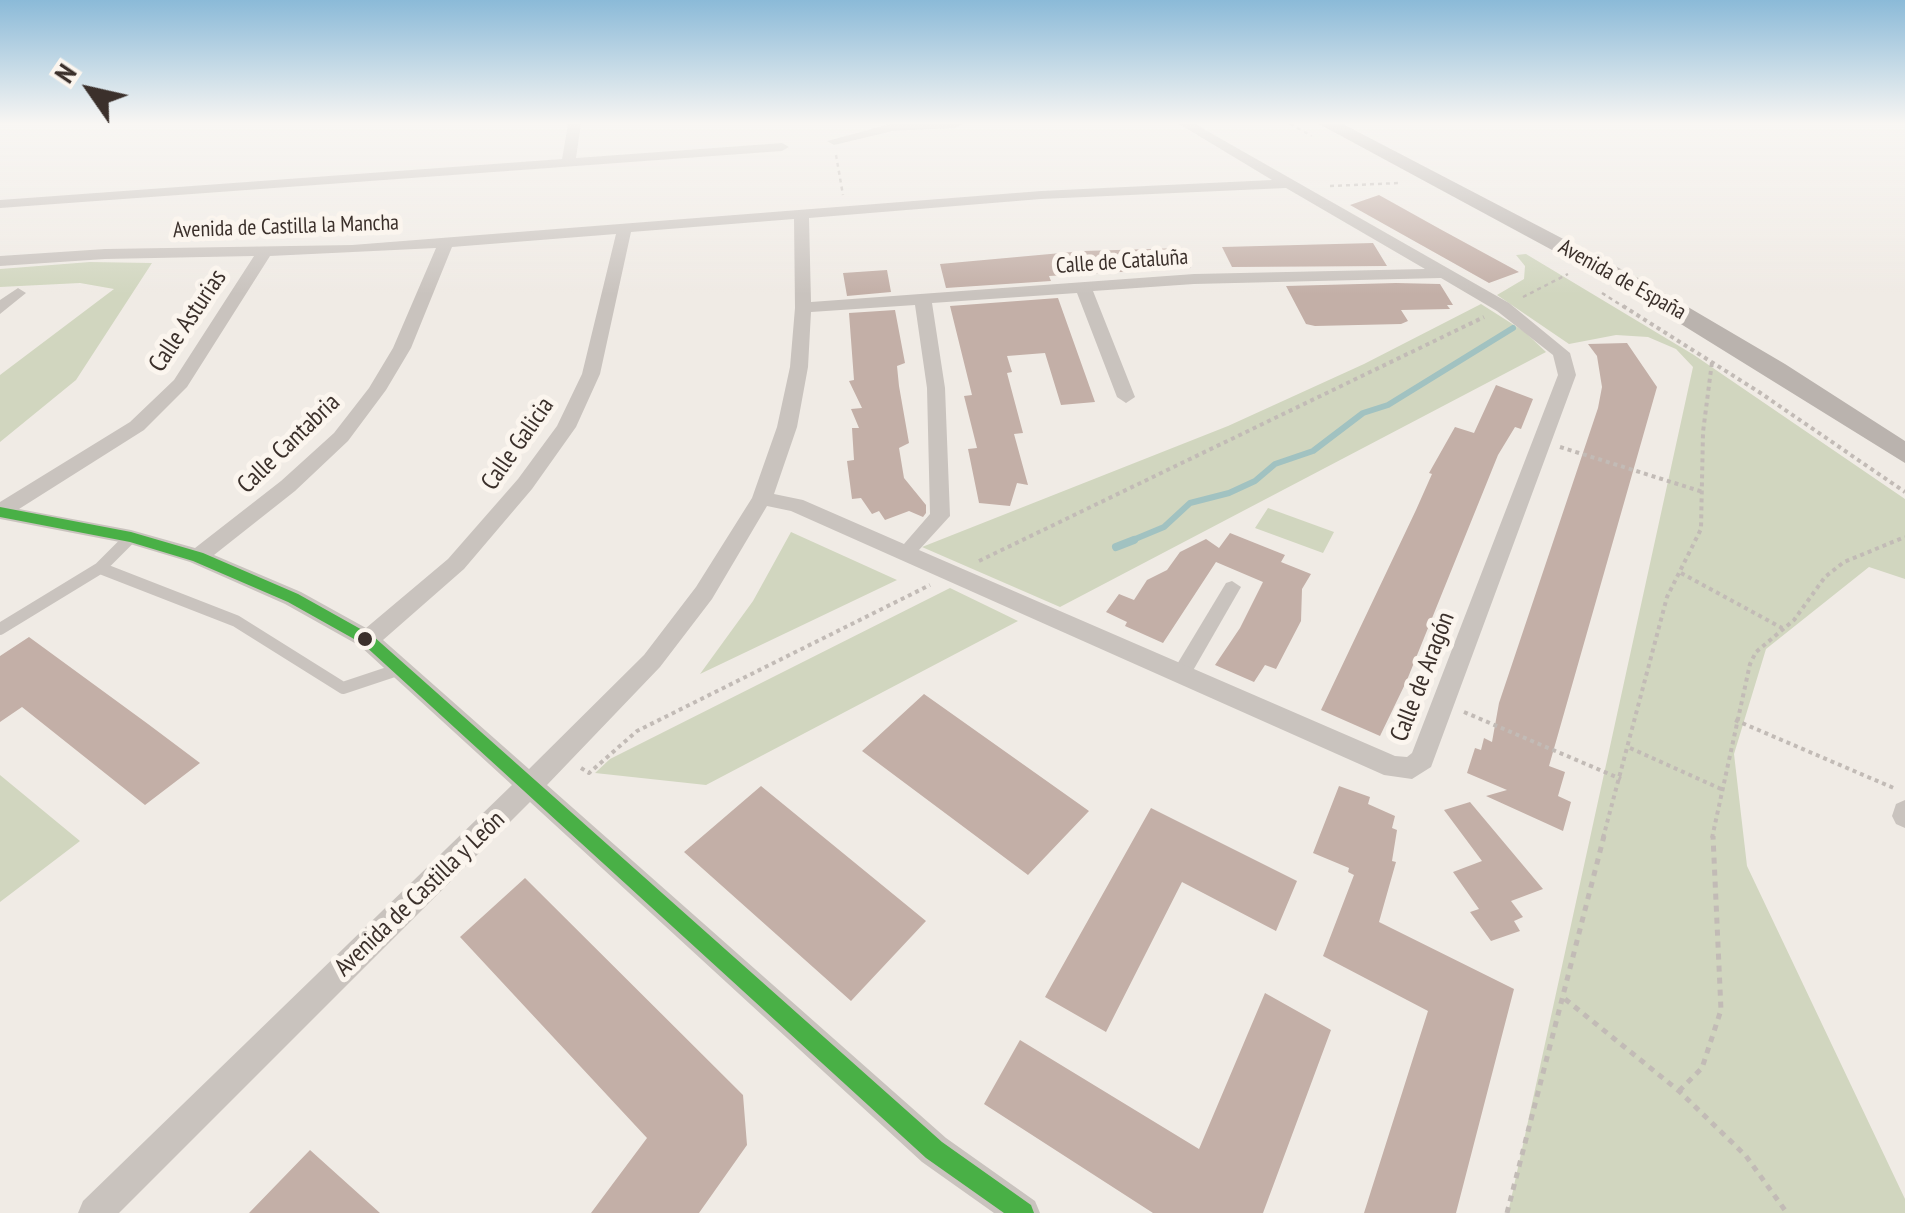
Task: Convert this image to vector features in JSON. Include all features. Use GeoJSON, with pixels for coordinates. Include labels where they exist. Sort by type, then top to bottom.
{"type":"FeatureCollection","features":[{"type":"Feature","properties":{"kind":"main road","name":"Avenida de España"},"geometry":{"type":"LineString","coordinates":[[1423,181],[1634,285],[1776,369],[1905,454]]}},
{"type":"Feature","properties":{"kind":"main road","name":"Avenida de España"},"geometry":{"type":"LineString","coordinates":[[1465,181],[1649,275],[1905,431]]}},
{"type":"Feature","properties":{"kind":"street"},"geometry":{"type":"LineString","coordinates":[[0,204],[289,181]]}},
{"type":"Feature","properties":{"kind":"street","name":"Calle de Aragón"},"geometry":{"type":"LineString","coordinates":[[762,498],[796,505],[1393,767],[1412,768],[1422,759],[1567,375],[1561,352],[1539,332],[1288,181]]}},
{"type":"Feature","properties":{"kind":"street","name":"Avenida de Castilla la Mancha"},"geometry":{"type":"LineString","coordinates":[[0,261],[105,254],[263,254],[1041,195],[1296,185]]}},
{"type":"Feature","properties":{"kind":"street","name":"Avenida de Castilla y León"},"geometry":{"type":"LineString","coordinates":[[95,1213],[531,785],[652,661],[704,592],[762,498],[787,427],[799,367],[803,308],[801,214]]}},
{"type":"Feature","properties":{"kind":"street","name":"Calle Galicia"},"geometry":{"type":"LineString","coordinates":[[368,640],[456,564],[525,484],[566,427],[591,374],[626,227]]}},
{"type":"Feature","properties":{"kind":"street","name":"Calle Cantabria"},"geometry":{"type":"LineString","coordinates":[[198,557],[288,486],[340,436],[377,390],[402,348],[446,243]]}},
{"type":"Feature","properties":{"kind":"street","name":"Calle Asturias"},"geometry":{"type":"LineString","coordinates":[[0,512],[137,426],[180,382],[263,254]]}},
{"type":"Feature","properties":{"kind":"street","name":"Calle de Cataluña"},"geometry":{"type":"LineString","coordinates":[[803,308],[1083,286],[1444,273]]}},
{"type":"Feature","properties":{"kind":"street"},"geometry":{"type":"LineString","coordinates":[[1083,286],[1126,398]]}},
{"type":"Feature","properties":{"kind":"street"},"geometry":{"type":"LineString","coordinates":[[0,310],[18,294]]}},
{"type":"Feature","properties":{"kind":"street"},"geometry":{"type":"LineString","coordinates":[[915,544],[940,516],[936,388],[923,299]]}},
{"type":"Feature","properties":{"kind":"street"},"geometry":{"type":"LineString","coordinates":[[0,512],[131,537],[198,557],[294,598],[368,640],[934,1150],[1023,1213]]}},
{"type":"Feature","properties":{"kind":"street"},"geometry":{"type":"LineString","coordinates":[[1180,676],[1232,586]]}},
{"type":"Feature","properties":{"kind":"lane"},"geometry":{"type":"LineString","coordinates":[[0,628],[100,568],[131,537]]}},
{"type":"Feature","properties":{"kind":"lane"},"geometry":{"type":"LineString","coordinates":[[100,568],[236,621],[343,688],[403,668]]}},
{"type":"Feature","properties":{"kind":"path"},"geometry":{"type":"LineString","coordinates":[[840,181],[845,210]]}},
{"type":"Feature","properties":{"kind":"path"},"geometry":{"type":"LineString","coordinates":[[1397,181],[1408,186]]}},
{"type":"Feature","properties":{"kind":"path"},"geometry":{"type":"LineString","coordinates":[[1296,185],[1402,183]]}},
{"type":"Feature","properties":{"kind":"path"},"geometry":{"type":"LineString","coordinates":[[560,755],[589,773],[636,731],[1568,274]]}},
{"type":"Feature","properties":{"kind":"path"},"geometry":{"type":"LineString","coordinates":[[1600,292],[1905,492]]}},
{"type":"Feature","properties":{"kind":"path"},"geometry":{"type":"LineString","coordinates":[[1507,1213],[1655,635],[1667,597],[1701,529],[1703,432],[1712,362]]}},
{"type":"Feature","properties":{"kind":"path"},"geometry":{"type":"LineString","coordinates":[[1542,442],[1703,492]]}},
{"type":"Feature","properties":{"kind":"path"},"geometry":{"type":"LineString","coordinates":[[1679,1091],[1702,1068],[1721,1010],[1721,957],[1710,845],[1750,664],[1756,652],[1803,608],[1825,577],[1844,562],[1905,537]]}},
{"type":"Feature","properties":{"kind":"path"},"geometry":{"type":"LineString","coordinates":[[1680,572],[1782,628]]}},
{"type":"Feature","properties":{"kind":"path"},"geometry":{"type":"LineString","coordinates":[[1443,703],[1621,779]]}},
{"type":"Feature","properties":{"kind":"path"},"geometry":{"type":"LineString","coordinates":[[1735,720],[1905,793]]}},
{"type":"Feature","properties":{"kind":"path"},"geometry":{"type":"LineString","coordinates":[[1629,748],[1722,788]]}},
{"type":"Feature","properties":{"kind":"path"},"geometry":{"type":"LineString","coordinates":[[1563,998],[1679,1091],[1746,1156],[1787,1213]]}},
{"type":"Feature","properties":{"kind":"green space"},"geometry":{"type":"Polygon","coordinates":[[[1526,254],[1694,355],[1905,499],[1905,579],[1869,567],[1766,649],[1734,754],[1747,866],[1905,1199],[1905,1213],[1508,1213],[1693,367],[1676,349],[1648,337],[1616,335],[1569,344],[1497,295],[1524,279],[1525,266],[1516,255],[1526,254]]]}},
{"type":"Feature","properties":{"kind":"green space"},"geometry":{"type":"Polygon","coordinates":[[[90,262],[152,263],[76,380],[0,442],[0,375],[114,289],[80,283],[0,287],[0,269],[90,262]]]}},
{"type":"Feature","properties":{"kind":"green space"},"geometry":{"type":"Polygon","coordinates":[[[1481,304],[1525,332],[1546,352],[1060,607],[922,547],[1228,426],[1364,364],[1481,304]]]}},
{"type":"Feature","properties":{"kind":"green space"},"geometry":{"type":"Polygon","coordinates":[[[1268,508],[1334,532],[1323,553],[1255,528],[1268,508]]]}},
{"type":"Feature","properties":{"kind":"green space"},"geometry":{"type":"Polygon","coordinates":[[[791,532],[897,580],[700,674],[753,601],[791,532]]]}},
{"type":"Feature","properties":{"kind":"green space"},"geometry":{"type":"Polygon","coordinates":[[[950,588],[1018,621],[706,785],[595,773],[610,759],[950,588]]]}},
{"type":"Feature","properties":{"kind":"green space"},"geometry":{"type":"Polygon","coordinates":[[[0,775],[80,841],[0,902],[0,775]]]}},
{"type":"Feature","properties":{"kind":"building"},"geometry":{"type":"Polygon","coordinates":[[[1379,195],[1519,272],[1489,283],[1350,205],[1379,195]]]}},
{"type":"Feature","properties":{"kind":"building"},"geometry":{"type":"Polygon","coordinates":[[[1373,243],[1387,266],[1232,267],[1222,247],[1373,243]]]}},
{"type":"Feature","properties":{"kind":"building"},"geometry":{"type":"Polygon","coordinates":[[[1183,248],[1191,268],[1049,276],[1051,281],[946,288],[940,264],[1083,251],[1183,248]]]}},
{"type":"Feature","properties":{"kind":"building"},"geometry":{"type":"Polygon","coordinates":[[[887,270],[891,292],[847,296],[843,273],[887,270]]]}},
{"type":"Feature","properties":{"kind":"building"},"geometry":{"type":"Polygon","coordinates":[[[1440,284],[1453,305],[1447,305],[1450,309],[1401,310],[1408,321],[1401,324],[1315,326],[1306,324],[1286,286],[1440,284]]]}},
{"type":"Feature","properties":{"kind":"building"},"geometry":{"type":"Polygon","coordinates":[[[1058,298],[1095,402],[1061,405],[1045,353],[1007,356],[1012,372],[1007,373],[1023,433],[1014,434],[1028,485],[1017,483],[1010,506],[979,503],[968,449],[977,448],[964,396],[972,395],[950,306],[1058,298]]]}},
{"type":"Feature","properties":{"kind":"building"},"geometry":{"type":"Polygon","coordinates":[[[895,310],[905,363],[897,366],[909,443],[899,448],[904,478],[926,505],[926,513],[923,517],[909,511],[885,520],[879,511],[872,514],[861,498],[852,499],[847,461],[854,460],[852,428],[859,428],[851,409],[862,408],[849,381],[854,380],[849,313],[895,310]]]}},
{"type":"Feature","properties":{"kind":"building"},"geometry":{"type":"Polygon","coordinates":[[[1627,343],[1657,387],[1549,766],[1565,772],[1558,796],[1571,802],[1563,831],[1486,796],[1507,790],[1467,773],[1475,748],[1481,750],[1484,738],[1492,742],[1499,703],[1598,408],[1602,387],[1597,356],[1588,344],[1627,343]]]}},
{"type":"Feature","properties":{"kind":"building"},"geometry":{"type":"Polygon","coordinates":[[[1496,385],[1533,399],[1521,429],[1515,427],[1498,455],[1407,680],[1380,736],[1321,710],[1416,510],[1432,474],[1429,473],[1455,427],[1474,433],[1496,385]]]}},
{"type":"Feature","properties":{"kind":"building"},"geometry":{"type":"Polygon","coordinates":[[[1230,533],[1285,555],[1281,562],[1311,574],[1302,589],[1301,621],[1276,669],[1265,665],[1254,682],[1215,665],[1240,628],[1263,582],[1216,562],[1163,643],[1125,626],[1127,622],[1106,612],[1119,594],[1134,600],[1147,580],[1167,570],[1180,552],[1206,539],[1219,548],[1230,533]]]}},
{"type":"Feature","properties":{"kind":"building"},"geometry":{"type":"Polygon","coordinates":[[[29,637],[200,763],[145,805],[22,707],[0,722],[0,656],[29,637]]]}},
{"type":"Feature","properties":{"kind":"building"},"geometry":{"type":"Polygon","coordinates":[[[924,694],[1089,811],[1028,875],[862,751],[924,694]]]}},
{"type":"Feature","properties":{"kind":"building"},"geometry":{"type":"Polygon","coordinates":[[[761,786],[926,921],[851,1001],[684,852],[761,786]]]}},
{"type":"Feature","properties":{"kind":"building"},"geometry":{"type":"Polygon","coordinates":[[[1339,786],[1370,797],[1368,804],[1395,816],[1392,861],[1396,862],[1379,922],[1514,989],[1456,1213],[1364,1213],[1428,1011],[1323,956],[1354,875],[1348,872],[1349,868],[1313,853],[1339,786]]]}},
{"type":"Feature","properties":{"kind":"building"},"geometry":{"type":"Polygon","coordinates":[[[1470,802],[1543,889],[1511,901],[1523,917],[1514,921],[1520,931],[1491,941],[1470,912],[1479,909],[1453,872],[1482,861],[1444,810],[1470,802]]]}},
{"type":"Feature","properties":{"kind":"building"},"geometry":{"type":"Polygon","coordinates":[[[1151,808],[1297,881],[1276,931],[1182,882],[1106,1032],[1045,997],[1151,808]]]}},
{"type":"Feature","properties":{"kind":"building"},"geometry":{"type":"Polygon","coordinates":[[[525,878],[743,1095],[747,1145],[699,1213],[591,1213],[647,1138],[460,937],[525,878]]]}},
{"type":"Feature","properties":{"kind":"building"},"geometry":{"type":"Polygon","coordinates":[[[1265,993],[1331,1030],[1263,1213],[1153,1213],[984,1104],[1020,1040],[1199,1149],[1265,993]]]}},
{"type":"Feature","properties":{"kind":"building"},"geometry":{"type":"Polygon","coordinates":[[[310,1150],[380,1213],[249,1213],[310,1150]]]}},
{"type":"Feature","properties":{"kind":"waterway"},"geometry":{"type":"LineString","coordinates":[[1128,542],[1164,527],[1190,503],[1229,493],[1255,481],[1275,464],[1313,451],[1363,413],[1388,405],[1513,328]]}},
{"type":"Feature","properties":{"kind":"waterway"},"geometry":{"type":"LineString","coordinates":[[1116,547],[1134,540]]}},
{"type":"Feature","properties":{"kind":"transit line"},"geometry":{"type":"LineString","coordinates":[[0,512],[131,537],[198,557],[293,598],[368,640],[934,1150],[1023,1213]]}}]}
